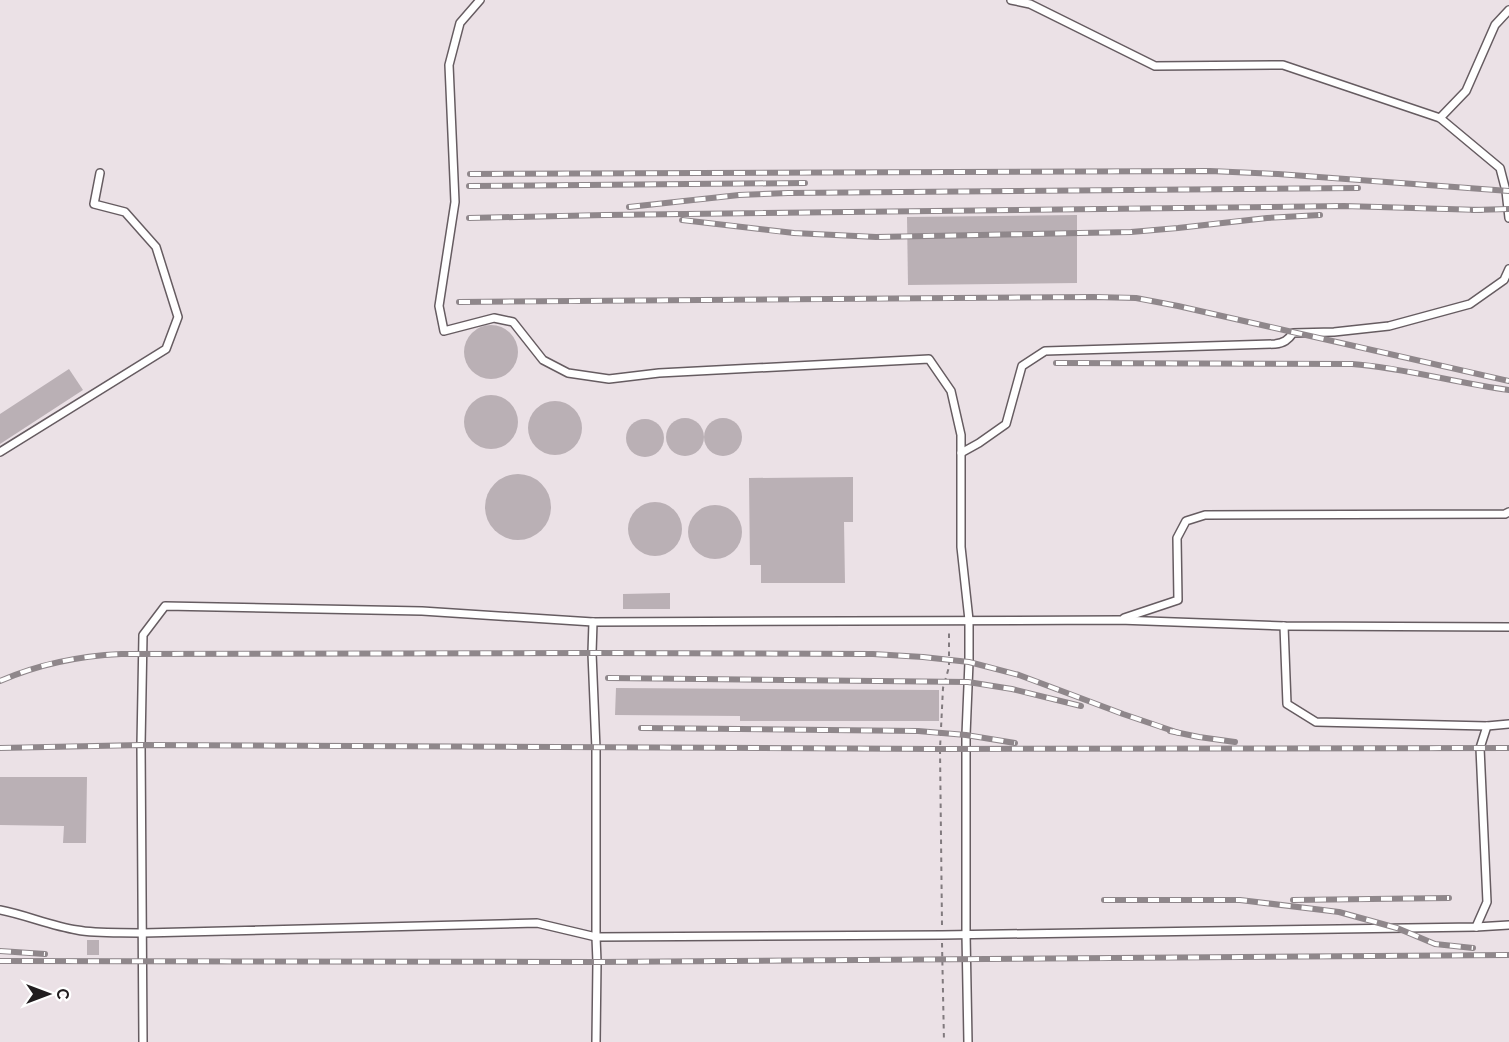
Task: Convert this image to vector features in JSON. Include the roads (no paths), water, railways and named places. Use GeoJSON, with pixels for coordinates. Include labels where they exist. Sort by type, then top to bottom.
{"type":"FeatureCollection","features":[{"type":"Feature","properties":{"kind":"lane"},"geometry":{"type":"LineString","coordinates":[[480,0],[460,23],[449,65],[455,202],[439,306],[444,331],[494,318],[513,322],[543,360],[568,374],[609,380],[671,373],[929,359],[951,391],[961,435],[960,547],[969,620],[966,735],[968,1042]]}},
{"type":"Feature","properties":{"kind":"lane"},"geometry":{"type":"LineString","coordinates":[[1011,0],[1030,4],[1155,66],[1283,65],[1440,118],[1500,168],[1506,191],[1509,218]]}},
{"type":"Feature","properties":{"kind":"lane"},"geometry":{"type":"LineString","coordinates":[[1440,118],[1466,91],[1495,25],[1509,10]]}},
{"type":"Feature","properties":{"kind":"lane"},"geometry":{"type":"LineString","coordinates":[[0,452],[166,349],[178,317],[156,247],[125,212],[94,204],[100,173]]}},
{"type":"Feature","properties":{"kind":"lane"},"geometry":{"type":"LineString","coordinates":[[961,453],[1006,424],[1022,366],[1044,351],[1275,344],[1283,343],[1293,333],[1334,332],[1389,326],[1470,304],[1504,280],[1509,270]]}},
{"type":"Feature","properties":{"kind":"lane"},"geometry":{"type":"LineString","coordinates":[[1119,620],[1178,600],[1177,538],[1186,521],[1205,515],[1505,514],[1509,512]]}},
{"type":"Feature","properties":{"kind":"lane"},"geometry":{"type":"LineString","coordinates":[[143,1042],[142,635],[165,606],[422,611],[593,622],[1119,620],[1284,626],[1509,627]]}},
{"type":"Feature","properties":{"kind":"lane"},"geometry":{"type":"LineString","coordinates":[[593,622],[596,749],[596,1042]]}},
{"type":"Feature","properties":{"kind":"lane"},"geometry":{"type":"LineString","coordinates":[[1284,626],[1287,704],[1316,722],[1487,726],[1509,724]]}},
{"type":"Feature","properties":{"kind":"lane"},"geometry":{"type":"LineString","coordinates":[[1476,927],[1487,902],[1480,748],[1487,726]]}},
{"type":"Feature","properties":{"kind":"lane"},"geometry":{"type":"LineString","coordinates":[[0,910],[77,930],[142,933],[537,923],[596,937],[942,935],[1509,925]]}},
{"type":"Feature","properties":{"kind":"railway"},"geometry":{"type":"LineString","coordinates":[[470,174],[1210,171],[1509,191]]}},
{"type":"Feature","properties":{"kind":"railway"},"geometry":{"type":"LineString","coordinates":[[469,186],[805,183]]}},
{"type":"Feature","properties":{"kind":"railway"},"geometry":{"type":"LineString","coordinates":[[629,207],[739,195],[788,193],[1358,188]]}},
{"type":"Feature","properties":{"kind":"railway"},"geometry":{"type":"LineString","coordinates":[[469,218],[1344,206],[1481,210]]}},
{"type":"Feature","properties":{"kind":"railway"},"geometry":{"type":"LineString","coordinates":[[1473,210],[1509,209]]}},
{"type":"Feature","properties":{"kind":"railway"},"geometry":{"type":"LineString","coordinates":[[682,220],[794,233],[876,237],[1131,232],[1320,215]]}},
{"type":"Feature","properties":{"kind":"railway"},"geometry":{"type":"LineString","coordinates":[[459,302],[1136,298],[1509,381]]}},
{"type":"Feature","properties":{"kind":"railway"},"geometry":{"type":"LineString","coordinates":[[1056,363],[1352,364],[1509,390]]}},
{"type":"Feature","properties":{"kind":"railway"},"geometry":{"type":"LineString","coordinates":[[0,681],[59,662],[121,654],[873,654],[969,662],[1019,675],[1179,733]]}},
{"type":"Feature","properties":{"kind":"railway"},"geometry":{"type":"LineString","coordinates":[[608,678],[968,682],[1012,689],[1081,706]]}},
{"type":"Feature","properties":{"kind":"railway"},"geometry":{"type":"LineString","coordinates":[[641,728],[918,731],[966,735],[1015,743]]}},
{"type":"Feature","properties":{"kind":"railway"},"geometry":{"type":"LineString","coordinates":[[1170,731],[1235,742]]}},
{"type":"Feature","properties":{"kind":"railway"},"geometry":{"type":"LineString","coordinates":[[0,748],[141,745],[940,749],[1509,748]]}},
{"type":"Feature","properties":{"kind":"railway"},"geometry":{"type":"LineString","coordinates":[[1293,900],[1449,898]]}},
{"type":"Feature","properties":{"kind":"railway"},"geometry":{"type":"LineString","coordinates":[[1104,900],[1240,900],[1339,912],[1397,928],[1435,944],[1473,948]]}},
{"type":"Feature","properties":{"kind":"railway"},"geometry":{"type":"LineString","coordinates":[[0,951],[45,954]]}},
{"type":"Feature","properties":{"kind":"railway"},"geometry":{"type":"LineString","coordinates":[[0,961],[597,962],[1509,955]]}}]}
